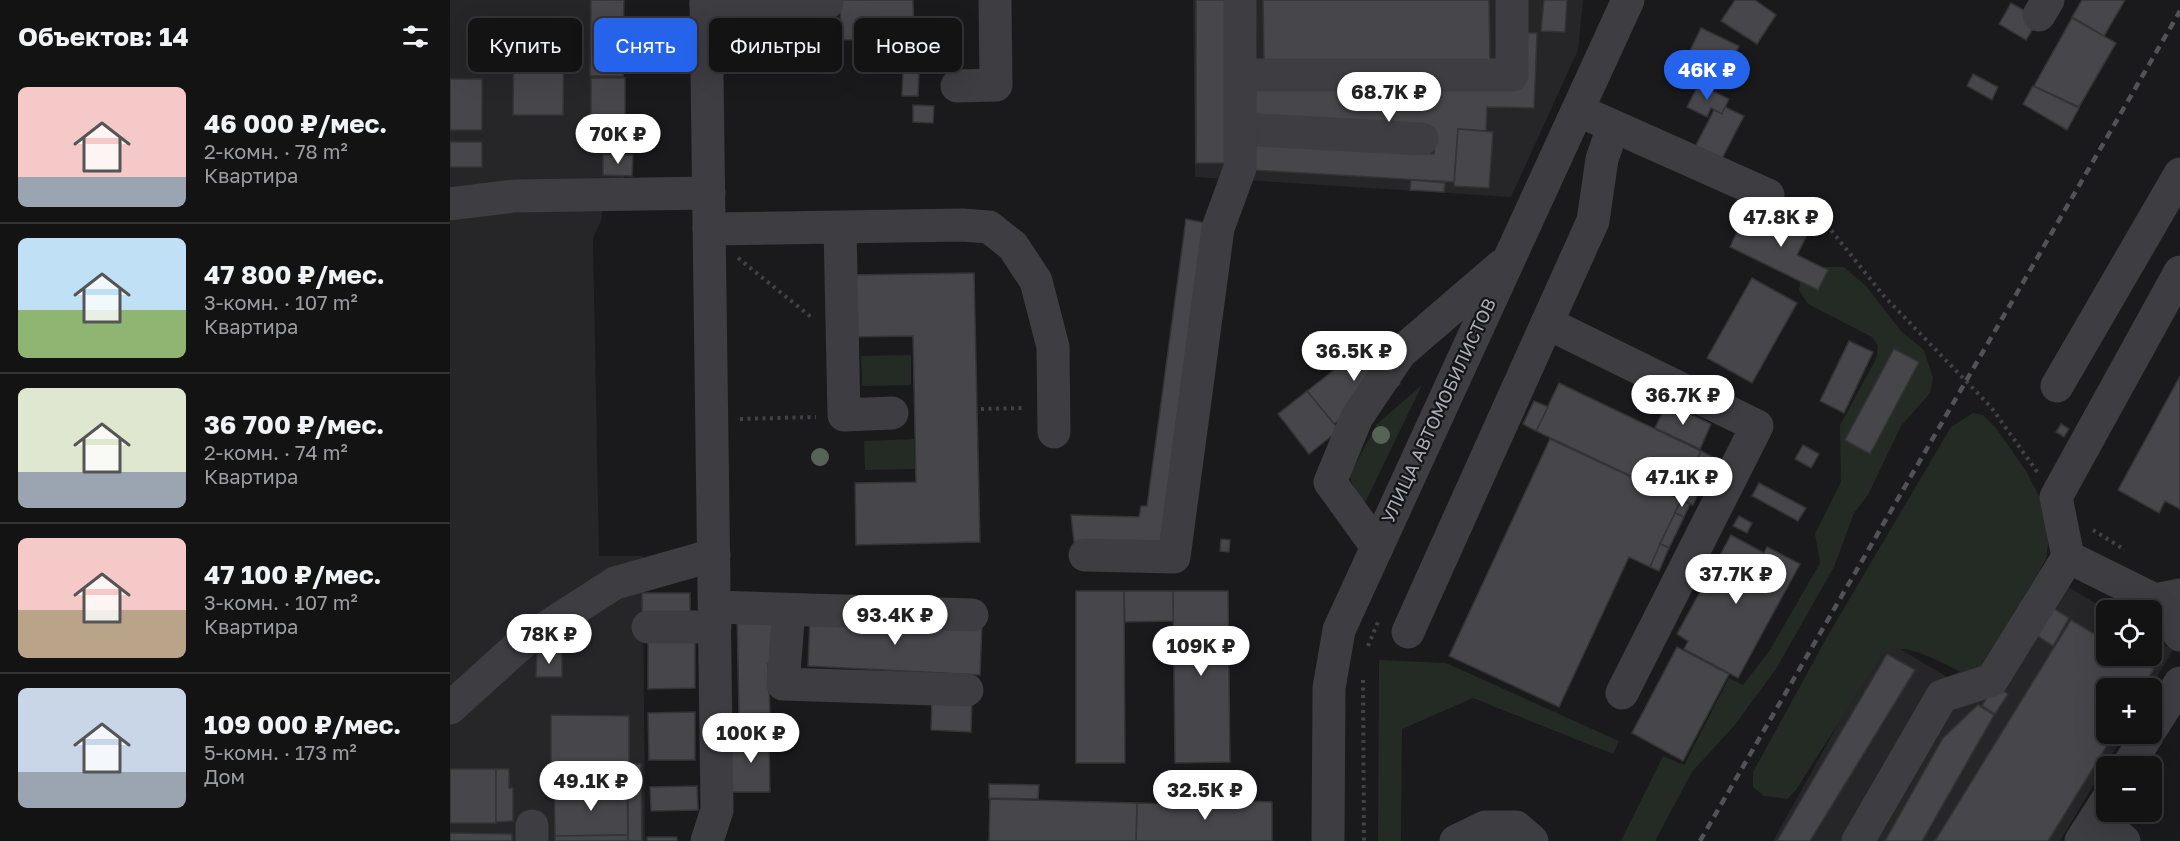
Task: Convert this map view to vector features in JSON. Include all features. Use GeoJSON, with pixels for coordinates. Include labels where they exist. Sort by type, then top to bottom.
{"type":"FeatureCollection","features":[{"type":"Feature","properties":{"kind":"street"},"geometry":{"type":"LineString","coordinates":[[957,86],[996,85],[995,0]]}},
{"type":"Feature","properties":{"kind":"street"},"geometry":{"type":"LineString","coordinates":[[1085,555],[1174,557],[1218,228],[1240,168],[1240,0]]}},
{"type":"Feature","properties":{"kind":"street"},"geometry":{"type":"LineString","coordinates":[[1240,75],[1512,75],[1512,0]]}},
{"type":"Feature","properties":{"kind":"street","name":"УЛИЦА АВТОМОБИЛИСТОВ"},"geometry":{"type":"LineString","coordinates":[[1328,841],[1329,688],[1339,630],[1628,0]]}},
{"type":"Feature","properties":{"kind":"street"},"geometry":{"type":"LineString","coordinates":[[707,841],[717,810],[706,2],[827,3]]}},
{"type":"Feature","properties":{"kind":"street"},"geometry":{"type":"LineString","coordinates":[[1577,110],[1768,195]]}},
{"type":"Feature","properties":{"kind":"street"},"geometry":{"type":"LineString","coordinates":[[1408,632],[1593,221],[1602,159],[1613,127]]}},
{"type":"Feature","properties":{"kind":"street"},"geometry":{"type":"LineString","coordinates":[[1240,129],[1422,139]]}},
{"type":"Feature","properties":{"kind":"street"},"geometry":{"type":"LineString","coordinates":[[2057,387],[2180,174]]}},
{"type":"Feature","properties":{"kind":"street"},"geometry":{"type":"LineString","coordinates":[[450,204],[514,196],[709,193]]}},
{"type":"Feature","properties":{"kind":"street"},"geometry":{"type":"LineString","coordinates":[[709,232],[962,225],[989,227],[1013,246],[1036,281],[1053,347],[1054,419]]}},
{"type":"Feature","properties":{"kind":"street"},"geometry":{"type":"LineString","coordinates":[[840,228],[844,414],[892,413]]}},
{"type":"Feature","properties":{"kind":"street"},"geometry":{"type":"LineString","coordinates":[[1377,547],[1330,482],[1357,417],[1400,354],[1509,259]]}},
{"type":"Feature","properties":{"kind":"street"},"geometry":{"type":"LineString","coordinates":[[1858,841],[1942,696],[1992,680],[2068,557],[2056,497],[2174,283],[2126,270]]}},
{"type":"Feature","properties":{"kind":"street"},"geometry":{"type":"LineString","coordinates":[[1547,323],[1757,426],[1622,693]]}},
{"type":"Feature","properties":{"kind":"street"},"geometry":{"type":"LineString","coordinates":[[450,708],[522,643],[615,583],[714,555]]}},
{"type":"Feature","properties":{"kind":"street"},"geometry":{"type":"LineString","coordinates":[[2068,557],[2167,598],[2180,635]]}},
{"type":"Feature","properties":{"kind":"street"},"geometry":{"type":"LineString","coordinates":[[789,610],[783,684],[967,690]]}},
{"type":"Feature","properties":{"kind":"street"},"geometry":{"type":"LineString","coordinates":[[648,627],[715,617],[789,610],[972,615]]}},
{"type":"Feature","properties":{"kind":"street"},"geometry":{"type":"LineString","coordinates":[[2162,711],[2180,682]]}},
{"type":"Feature","properties":{"kind":"street"},"geometry":{"type":"LineString","coordinates":[[2094,820],[2124,841]]}},
{"type":"Feature","properties":{"kind":"street"},"geometry":{"type":"LineString","coordinates":[[1456,841],[1485,826],[1516,826],[1532,841]]}},
{"type":"Feature","properties":{"kind":"path"},"geometry":{"type":"LineString","coordinates":[[1768,195],[1823,219],[1883,295],[1991,407],[2056,497]]}},
{"type":"Feature","properties":{"kind":"path"},"geometry":{"type":"LineString","coordinates":[[709,232],[842,342]]}},
{"type":"Feature","properties":{"kind":"path"},"geometry":{"type":"LineString","coordinates":[[981,409],[1054,419]]}},
{"type":"Feature","properties":{"kind":"path"},"geometry":{"type":"LineString","coordinates":[[712,419],[844,414]]}},
{"type":"Feature","properties":{"kind":"path"},"geometry":{"type":"LineString","coordinates":[[2088,526],[2134,555]]}},
{"type":"Feature","properties":{"kind":"path"},"geometry":{"type":"LineString","coordinates":[[1367,652],[1369,642]]}},
{"type":"Feature","properties":{"kind":"path"},"geometry":{"type":"LineString","coordinates":[[1363,673],[1364,841]]}},
{"type":"Feature","properties":{"kind":"shaded area"},"geometry":{"type":"Polygon","coordinates":[[[450,0],[624,0],[624,18],[594,18],[594,72],[624,72],[624,201],[602,200],[602,218],[593,238],[599,556],[643,556],[645,841],[450,841],[450,0]]]}},
{"type":"Feature","properties":{"kind":"shaded area"},"geometry":{"type":"Polygon","coordinates":[[[1193,0],[1583,0],[1578,50],[1511,197],[1195,177],[1193,0]]]}},
{"type":"Feature","properties":{"kind":"shaded area"},"geometry":{"type":"Polygon","coordinates":[[[1815,267],[1844,267],[1866,286],[1902,332],[1924,350],[1933,378],[1930,393],[1901,426],[1868,495],[1854,513],[1834,567],[1776,669],[1734,726],[1692,772],[1655,841],[1621,841],[1663,756],[1684,765],[1729,678],[1743,685],[1770,650],[1820,563],[1815,534],[1841,482],[1840,425],[1876,359],[1878,346],[1872,337],[1808,304],[1799,290],[1801,278],[1815,267]]]}},
{"type":"Feature","properties":{"kind":"shaded area"},"geometry":{"type":"Polygon","coordinates":[[[911,355],[911,385],[862,386],[861,356],[911,355]]]}},
{"type":"Feature","properties":{"kind":"shaded area"},"geometry":{"type":"Polygon","coordinates":[[[1422,385],[1363,507],[1349,476],[1377,424],[1422,385]]]}},
{"type":"Feature","properties":{"kind":"shaded area"},"geometry":{"type":"Polygon","coordinates":[[[1973,413],[1983,415],[1996,428],[2026,471],[2040,498],[2050,529],[2046,559],[1983,670],[1968,675],[1913,651],[1892,649],[1883,653],[1796,790],[1787,799],[1764,796],[1753,787],[1753,772],[1827,637],[1951,427],[1973,413]]]}},
{"type":"Feature","properties":{"kind":"shaded area"},"geometry":{"type":"Polygon","coordinates":[[[914,439],[915,469],[865,470],[864,441],[914,439]]]}},
{"type":"Feature","properties":{"kind":"shaded area"},"geometry":{"type":"Polygon","coordinates":[[[2040,570],[2096,603],[2096,666],[2162,666],[2162,644],[2173,650],[2156,678],[2096,678],[2096,744],[2118,744],[2111,756],[2096,756],[2096,781],[2060,841],[1773,841],[1885,640],[1947,677],[1990,659],[2040,570]]]}},
{"type":"Feature","properties":{"kind":"shaded area"},"geometry":{"type":"Polygon","coordinates":[[[1379,660],[1446,663],[1619,741],[1613,754],[1473,698],[1402,729],[1401,841],[1378,841],[1379,660]]]}},
{"type":"Feature","properties":{"kind":"building"},"geometry":{"type":"Polygon","coordinates":[[[591,0],[624,0],[624,18],[594,18],[594,72],[623,72],[623,76],[590,76],[591,0]]]}},
{"type":"Feature","properties":{"kind":"building"},"geometry":{"type":"Polygon","coordinates":[[[840,0],[913,0],[913,18],[854,18],[854,40],[842,40],[840,0]]]}},
{"type":"Feature","properties":{"kind":"building"},"geometry":{"type":"Polygon","coordinates":[[[1196,0],[1228,0],[1228,163],[1196,163],[1196,0]]]}},
{"type":"Feature","properties":{"kind":"building"},"geometry":{"type":"Polygon","coordinates":[[[1263,0],[1489,0],[1490,60],[1264,64],[1263,0]]]}},
{"type":"Feature","properties":{"kind":"building"},"geometry":{"type":"Polygon","coordinates":[[[1544,0],[1567,0],[1565,32],[1541,31],[1544,0]]]}},
{"type":"Feature","properties":{"kind":"building"},"geometry":{"type":"Polygon","coordinates":[[[1735,0],[1755,0],[1776,15],[1757,44],[1721,21],[1735,0]]]}},
{"type":"Feature","properties":{"kind":"building"},"geometry":{"type":"Polygon","coordinates":[[[2082,0],[2125,0],[2104,36],[2072,17],[2082,0]]]}},
{"type":"Feature","properties":{"kind":"building"},"geometry":{"type":"Polygon","coordinates":[[[2011,3],[2039,19],[2026,40],[1999,24],[2011,3]]]}},
{"type":"Feature","properties":{"kind":"building"},"geometry":{"type":"Polygon","coordinates":[[[2072,18],[2116,43],[2079,107],[2034,86],[2072,18]]]}},
{"type":"Feature","properties":{"kind":"building"},"geometry":{"type":"Polygon","coordinates":[[[1701,28],[1739,46],[1727,71],[1689,53],[1701,28]]]}},
{"type":"Feature","properties":{"kind":"building"},"geometry":{"type":"Polygon","coordinates":[[[1518,33],[1537,33],[1534,108],[1487,107],[1486,131],[1458,129],[1454,182],[1253,170],[1255,144],[1434,154],[1435,130],[1254,123],[1256,86],[1425,94],[1426,86],[1518,81],[1518,33]]]}},
{"type":"Feature","properties":{"kind":"building"},"geometry":{"type":"Polygon","coordinates":[[[513,72],[563,72],[563,115],[513,115],[513,72]]]}},
{"type":"Feature","properties":{"kind":"building"},"geometry":{"type":"Polygon","coordinates":[[[903,72],[919,72],[918,96],[902,96],[903,72]]]}},
{"type":"Feature","properties":{"kind":"building"},"geometry":{"type":"Polygon","coordinates":[[[1973,74],[1998,87],[1992,100],[1967,86],[1973,74]]]}},
{"type":"Feature","properties":{"kind":"building"},"geometry":{"type":"Polygon","coordinates":[[[591,78],[625,78],[625,132],[602,132],[602,128],[591,128],[591,78]]]}},
{"type":"Feature","properties":{"kind":"building"},"geometry":{"type":"Polygon","coordinates":[[[450,79],[482,79],[482,130],[450,130],[450,79]]]}},
{"type":"Feature","properties":{"kind":"building"},"geometry":{"type":"Polygon","coordinates":[[[1699,84],[1729,99],[1722,114],[1711,108],[1707,117],[1687,107],[1699,84]]]}},
{"type":"Feature","properties":{"kind":"building"},"geometry":{"type":"Polygon","coordinates":[[[2033,86],[2079,108],[2067,130],[2023,104],[2033,86]]]}},
{"type":"Feature","properties":{"kind":"building"},"geometry":{"type":"Polygon","coordinates":[[[913,105],[934,106],[933,123],[913,122],[913,105]]]}},
{"type":"Feature","properties":{"kind":"building"},"geometry":{"type":"Polygon","coordinates":[[[1725,107],[1744,116],[1718,166],[1692,153],[1714,110],[1722,114],[1725,107]]]}},
{"type":"Feature","properties":{"kind":"building"},"geometry":{"type":"Polygon","coordinates":[[[1458,129],[1493,132],[1489,188],[1454,186],[1458,129]]]}},
{"type":"Feature","properties":{"kind":"building"},"geometry":{"type":"Polygon","coordinates":[[[602,132],[625,132],[624,151],[601,150],[602,132]]]}},
{"type":"Feature","properties":{"kind":"building"},"geometry":{"type":"Polygon","coordinates":[[[450,142],[482,142],[482,167],[450,167],[450,142]]]}},
{"type":"Feature","properties":{"kind":"building"},"geometry":{"type":"Polygon","coordinates":[[[603,154],[633,155],[632,176],[603,175],[603,154]]]}},
{"type":"Feature","properties":{"kind":"building"},"geometry":{"type":"Polygon","coordinates":[[[1411,180],[1445,183],[1444,192],[1410,190],[1411,180]]]}},
{"type":"Feature","properties":{"kind":"building"},"geometry":{"type":"Polygon","coordinates":[[[1773,209],[1811,227],[1797,255],[1828,270],[1818,290],[1730,247],[1740,225],[1761,235],[1773,209]]]}},
{"type":"Feature","properties":{"kind":"building"},"geometry":{"type":"Polygon","coordinates":[[[1186,219],[1211,224],[1169,545],[1074,542],[1071,515],[1139,517],[1141,506],[1147,506],[1186,219]]]}},
{"type":"Feature","properties":{"kind":"building"},"geometry":{"type":"Polygon","coordinates":[[[974,273],[980,542],[856,545],[855,483],[916,482],[913,336],[849,337],[848,275],[974,273]]]}},
{"type":"Feature","properties":{"kind":"building"},"geometry":{"type":"Polygon","coordinates":[[[1752,278],[1797,303],[1752,383],[1707,358],[1752,278]]]}},
{"type":"Feature","properties":{"kind":"building"},"geometry":{"type":"Polygon","coordinates":[[[1364,337],[1400,384],[1372,407],[1366,399],[1334,424],[1307,391],[1339,366],[1335,360],[1364,337]]]}},
{"type":"Feature","properties":{"kind":"building"},"geometry":{"type":"Polygon","coordinates":[[[1849,341],[1873,352],[1844,413],[1820,401],[1849,341]]]}},
{"type":"Feature","properties":{"kind":"building"},"geometry":{"type":"Polygon","coordinates":[[[1894,349],[1919,362],[1870,454],[1845,440],[1894,349]]]}},
{"type":"Feature","properties":{"kind":"building"},"geometry":{"type":"Polygon","coordinates":[[[2180,376],[2180,509],[2165,501],[2159,513],[2118,490],[2180,376]]]}},
{"type":"Feature","properties":{"kind":"building"},"geometry":{"type":"Polygon","coordinates":[[[1559,383],[1701,451],[1679,499],[1536,431],[1559,383]]]}},
{"type":"Feature","properties":{"kind":"building"},"geometry":{"type":"Polygon","coordinates":[[[1307,391],[1339,430],[1309,454],[1278,414],[1307,391]]]}},
{"type":"Feature","properties":{"kind":"building"},"geometry":{"type":"Polygon","coordinates":[[[1534,401],[1548,407],[1536,431],[1523,424],[1534,401]]]}},
{"type":"Feature","properties":{"kind":"building"},"geometry":{"type":"Polygon","coordinates":[[[1667,403],[1711,424],[1700,449],[1655,428],[1667,403]]]}},
{"type":"Feature","properties":{"kind":"building"},"geometry":{"type":"Polygon","coordinates":[[[2061,424],[2069,429],[2064,437],[2056,432],[2061,424]]]}},
{"type":"Feature","properties":{"kind":"building"},"geometry":{"type":"Polygon","coordinates":[[[1550,439],[1681,500],[1650,567],[1629,557],[1559,707],[1449,656],[1550,439]]]}},
{"type":"Feature","properties":{"kind":"building"},"geometry":{"type":"Polygon","coordinates":[[[1803,445],[1819,454],[1811,468],[1795,459],[1803,445]]]}},
{"type":"Feature","properties":{"kind":"building"},"geometry":{"type":"Polygon","coordinates":[[[1701,451],[1715,458],[1693,505],[1679,499],[1701,451]]]}},
{"type":"Feature","properties":{"kind":"building"},"geometry":{"type":"Polygon","coordinates":[[[1759,483],[1806,508],[1798,521],[1752,496],[1759,483]]]}},
{"type":"Feature","properties":{"kind":"building"},"geometry":{"type":"Polygon","coordinates":[[[1681,500],[1690,504],[1684,517],[1675,513],[1681,500]]]}},
{"type":"Feature","properties":{"kind":"building"},"geometry":{"type":"Polygon","coordinates":[[[1675,513],[1684,517],[1669,548],[1660,544],[1675,513]]]}},
{"type":"Feature","properties":{"kind":"building"},"geometry":{"type":"Polygon","coordinates":[[[1739,516],[1752,523],[1747,533],[1733,526],[1739,516]]]}},
{"type":"Feature","properties":{"kind":"building"},"geometry":{"type":"Polygon","coordinates":[[[1731,535],[1764,553],[1767,547],[1800,564],[1738,678],[1684,649],[1688,641],[1677,634],[1731,535]]]}},
{"type":"Feature","properties":{"kind":"building"},"geometry":{"type":"Polygon","coordinates":[[[1221,539],[1230,540],[1229,552],[1220,551],[1221,539]]]}},
{"type":"Feature","properties":{"kind":"building"},"geometry":{"type":"Polygon","coordinates":[[[1660,544],[1669,548],[1659,571],[1650,567],[1660,544]]]}},
{"type":"Feature","properties":{"kind":"building"},"geometry":{"type":"Polygon","coordinates":[[[1076,591],[1124,591],[1125,763],[1076,763],[1076,591]]]}},
{"type":"Feature","properties":{"kind":"building"},"geometry":{"type":"Polygon","coordinates":[[[1124,591],[1173,591],[1174,621],[1125,622],[1124,591]]]}},
{"type":"Feature","properties":{"kind":"building"},"geometry":{"type":"Polygon","coordinates":[[[1173,591],[1228,591],[1230,762],[1175,763],[1173,591]]]}},
{"type":"Feature","properties":{"kind":"building"},"geometry":{"type":"Polygon","coordinates":[[[642,593],[690,593],[690,617],[642,618],[642,593]]]}},
{"type":"Feature","properties":{"kind":"building"},"geometry":{"type":"Polygon","coordinates":[[[2053,608],[2069,618],[2053,646],[2036,635],[2053,608]]]}},
{"type":"Feature","properties":{"kind":"building"},"geometry":{"type":"Polygon","coordinates":[[[772,614],[773,664],[768,664],[770,713],[739,714],[737,615],[772,614]]]}},
{"type":"Feature","properties":{"kind":"building"},"geometry":{"type":"Polygon","coordinates":[[[810,617],[982,626],[980,675],[808,666],[810,617]]]}},
{"type":"Feature","properties":{"kind":"building"},"geometry":{"type":"Polygon","coordinates":[[[2071,620],[2096,635],[2096,666],[2149,666],[2154,669],[2148,678],[2096,678],[2096,744],[2108,744],[2100,756],[2096,756],[2096,763],[2048,841],[1935,841],[2071,620]]]}},
{"type":"Feature","properties":{"kind":"building"},"geometry":{"type":"Polygon","coordinates":[[[695,639],[695,688],[648,689],[648,640],[695,639]]]}},
{"type":"Feature","properties":{"kind":"building"},"geometry":{"type":"Polygon","coordinates":[[[1677,647],[1729,674],[1683,761],[1632,733],[1677,647]]]}},
{"type":"Feature","properties":{"kind":"building"},"geometry":{"type":"Polygon","coordinates":[[[537,652],[562,653],[562,677],[536,677],[537,652]]]}},
{"type":"Feature","properties":{"kind":"building"},"geometry":{"type":"Polygon","coordinates":[[[1887,654],[1915,670],[1810,841],[1777,841],[1887,654]]]}},
{"type":"Feature","properties":{"kind":"building"},"geometry":{"type":"Polygon","coordinates":[[[1995,685],[2008,694],[1995,714],[1982,706],[1995,685]]]}},
{"type":"Feature","properties":{"kind":"building"},"geometry":{"type":"Polygon","coordinates":[[[932,696],[972,698],[971,732],[931,730],[932,696]]]}},
{"type":"Feature","properties":{"kind":"building"},"geometry":{"type":"Polygon","coordinates":[[[1978,705],[1994,715],[1922,841],[1885,841],[1943,738],[1978,705]]]}},
{"type":"Feature","properties":{"kind":"building"},"geometry":{"type":"Polygon","coordinates":[[[695,712],[695,760],[649,760],[648,713],[695,712]]]}},
{"type":"Feature","properties":{"kind":"building"},"geometry":{"type":"Polygon","coordinates":[[[551,715],[629,716],[629,763],[551,763],[551,715]]]}},
{"type":"Feature","properties":{"kind":"building"},"geometry":{"type":"Polygon","coordinates":[[[769,736],[770,792],[732,792],[731,737],[769,736]]]}},
{"type":"Feature","properties":{"kind":"building"},"geometry":{"type":"Polygon","coordinates":[[[628,764],[641,764],[642,841],[628,841],[628,764]]]}},
{"type":"Feature","properties":{"kind":"building"},"geometry":{"type":"Polygon","coordinates":[[[450,769],[496,769],[496,823],[450,823],[450,769]]]}},
{"type":"Feature","properties":{"kind":"building"},"geometry":{"type":"Polygon","coordinates":[[[496,769],[509,769],[509,788],[513,788],[513,821],[496,822],[496,769]]]}},
{"type":"Feature","properties":{"kind":"building"},"geometry":{"type":"Polygon","coordinates":[[[989,784],[1039,785],[1038,799],[989,798],[989,784]]]}},
{"type":"Feature","properties":{"kind":"building"},"geometry":{"type":"Polygon","coordinates":[[[697,786],[698,810],[651,811],[650,787],[697,786]]]}},
{"type":"Feature","properties":{"kind":"building"},"geometry":{"type":"Polygon","coordinates":[[[627,787],[628,835],[555,836],[554,788],[627,787]]]}},
{"type":"Feature","properties":{"kind":"building"},"geometry":{"type":"Polygon","coordinates":[[[1176,798],[1272,802],[1272,841],[1136,841],[1137,803],[1176,804],[1176,798]]]}},
{"type":"Feature","properties":{"kind":"building"},"geometry":{"type":"Polygon","coordinates":[[[990,799],[1137,803],[1136,841],[989,841],[990,799]]]}},
{"type":"Feature","properties":{"kind":"building"},"geometry":{"type":"Polygon","coordinates":[[[450,833],[512,834],[512,841],[450,841],[450,833]]]}},
{"type":"Feature","properties":{"kind":"building"},"geometry":{"type":"Polygon","coordinates":[[[628,835],[628,841],[555,841],[555,836],[628,835]]]}},
{"type":"Feature","properties":{"kind":"building"},"geometry":{"type":"Polygon","coordinates":[[[647,837],[677,837],[677,841],[647,841],[647,837]]]}},
{"type":"Feature","properties":{"kind":"railway"},"geometry":{"type":"LineString","coordinates":[[1700,841],[2180,11]]}}]}
